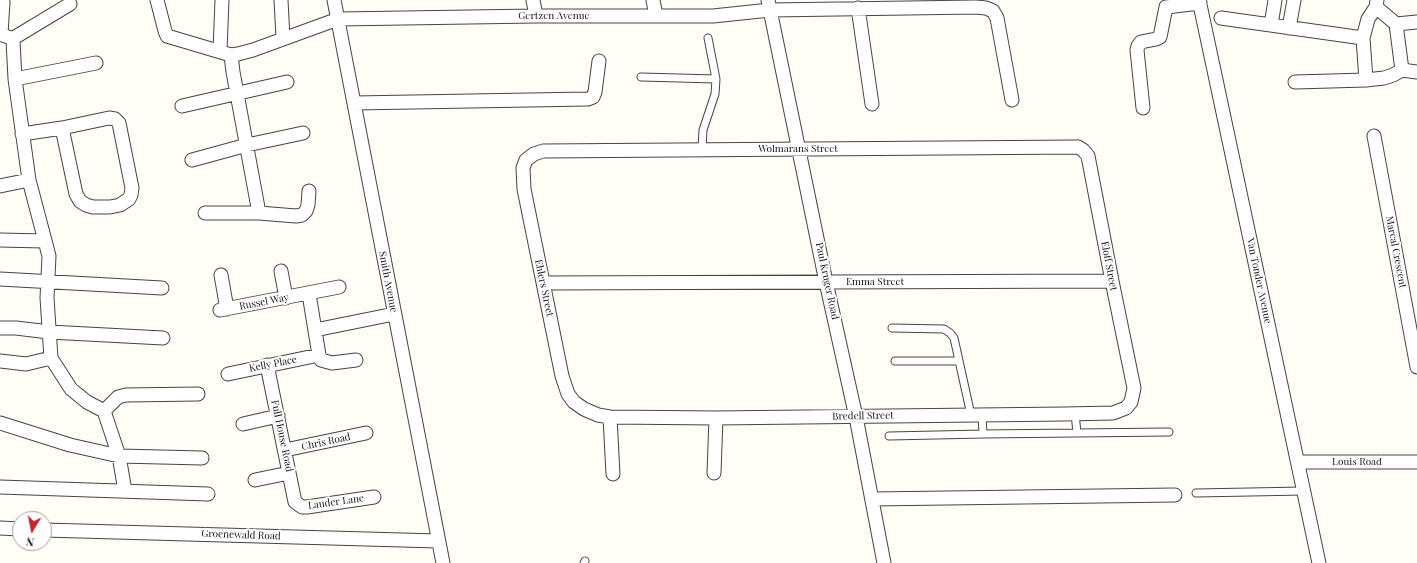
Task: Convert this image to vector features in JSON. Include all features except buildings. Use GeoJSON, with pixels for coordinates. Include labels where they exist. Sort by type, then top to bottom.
{"type":"FeatureCollection","features":[{"type":"Feature","properties":{"kind":"street"},"geometry":{"type":"LineString","coordinates":[[156,0],[167,36],[225,53]]}},
{"type":"Feature","properties":{"kind":"street"},"geometry":{"type":"LineString","coordinates":[[222,0],[225,53],[237,93],[259,213]]}},
{"type":"Feature","properties":{"kind":"street"},"geometry":{"type":"LineString","coordinates":[[281,0],[283,38]]}},
{"type":"Feature","properties":{"kind":"street","name":"Smith Avenue"},"geometry":{"type":"LineString","coordinates":[[334,0],[443,563]]}},
{"type":"Feature","properties":{"kind":"street"},"geometry":{"type":"LineString","coordinates":[[533,0],[536,16]]}},
{"type":"Feature","properties":{"kind":"street"},"geometry":{"type":"LineString","coordinates":[[653,0],[656,16]]}},
{"type":"Feature","properties":{"kind":"street"},"geometry":{"type":"LineString","coordinates":[[1271,25],[1275,0]]}},
{"type":"Feature","properties":{"kind":"street"},"geometry":{"type":"LineString","coordinates":[[1289,28],[1294,0]]}},
{"type":"Feature","properties":{"kind":"street"},"geometry":{"type":"LineString","coordinates":[[3,2],[4,36],[15,79],[29,180],[49,256],[48,281],[51,358],[71,389],[87,402],[104,411],[119,456],[125,491]]}},
{"type":"Feature","properties":{"kind":"street"},"geometry":{"type":"LineString","coordinates":[[1143,108],[1137,50],[1138,46],[1141,42],[1160,37],[1166,8],[1199,2]]}},
{"type":"Feature","properties":{"kind":"street","name":"Van Tonder Avenue"},"geometry":{"type":"LineString","coordinates":[[1199,2],[1298,462],[1318,563]]}},
{"type":"Feature","properties":{"kind":"street"},"geometry":{"type":"LineString","coordinates":[[1366,80],[1363,38],[1368,19],[1376,3],[1396,24],[1402,70]]}},
{"type":"Feature","properties":{"kind":"street"},"geometry":{"type":"LineString","coordinates":[[4,36],[70,4]]}},
{"type":"Feature","properties":{"kind":"street","name":"Gertzen Avenue"},"geometry":{"type":"LineString","coordinates":[[225,53],[244,53],[338,19],[536,16],[713,16],[769,5],[858,8],[976,7],[986,8],[993,11],[997,18],[1012,100]]}},
{"type":"Feature","properties":{"kind":"street","name":"Paul Kruger Road"},"geometry":{"type":"LineString","coordinates":[[769,5],[800,148],[826,282],[856,417],[884,563]]}},
{"type":"Feature","properties":{"kind":"street"},"geometry":{"type":"LineString","coordinates":[[858,8],[872,104]]}},
{"type":"Feature","properties":{"kind":"street"},"geometry":{"type":"LineString","coordinates":[[1221,18],[1363,38]]}},
{"type":"Feature","properties":{"kind":"street"},"geometry":{"type":"LineString","coordinates":[[1396,24],[1417,22]]}},
{"type":"Feature","properties":{"kind":"street"},"geometry":{"type":"LineString","coordinates":[[354,103],[588,99],[593,97],[595,92],[599,61]]}},
{"type":"Feature","properties":{"kind":"street"},"geometry":{"type":"LineString","coordinates":[[15,79],[96,63]]}},
{"type":"Feature","properties":{"kind":"street"},"geometry":{"type":"LineString","coordinates":[[1295,82],[1366,80],[1384,78],[1402,70],[1417,72]]}},
{"type":"Feature","properties":{"kind":"street"},"geometry":{"type":"LineString","coordinates":[[182,106],[287,82]]}},
{"type":"Feature","properties":{"kind":"street"},"geometry":{"type":"LineString","coordinates":[[22,134],[62,128],[109,118],[118,121],[132,188],[129,199],[120,205],[110,207],[93,207],[86,205],[80,200],[76,194],[62,128]]}},
{"type":"Feature","properties":{"kind":"street"},"geometry":{"type":"LineString","coordinates":[[192,160],[303,132]]}},
{"type":"Feature","properties":{"kind":"street","name":"Marcal Crescent"},"geometry":{"type":"LineString","coordinates":[[1374,136],[1417,367]]}},
{"type":"Feature","properties":{"kind":"street","name":"Wolmarans Street"},"geometry":{"type":"LineString","coordinates":[[526,160],[534,154],[543,151],[1072,147]]}},
{"type":"Feature","properties":{"kind":"street","name":"Eloff Street"},"geometry":{"type":"LineString","coordinates":[[1072,147],[1083,150],[1088,156],[1134,388],[1133,395]]}},
{"type":"Feature","properties":{"kind":"street","name":"Ehlers Street"},"geometry":{"type":"LineString","coordinates":[[526,160],[523,168],[524,189],[562,376],[568,394],[574,402],[584,409]]}},
{"type":"Feature","properties":{"kind":"street"},"geometry":{"type":"LineString","coordinates":[[0,186],[29,180]]}},
{"type":"Feature","properties":{"kind":"street"},"geometry":{"type":"LineString","coordinates":[[205,213],[302,215],[308,206],[308,191]]}},
{"type":"Feature","properties":{"kind":"street"},"geometry":{"type":"LineString","coordinates":[[0,240],[44,241]]}},
{"type":"Feature","properties":{"kind":"street"},"geometry":{"type":"LineString","coordinates":[[281,271],[286,298]]}},
{"type":"Feature","properties":{"kind":"street","name":"Russel Way"},"geometry":{"type":"LineString","coordinates":[[221,275],[223,310],[339,287]]}},
{"type":"Feature","properties":{"kind":"street"},"geometry":{"type":"LineString","coordinates":[[0,279],[162,288]]}},
{"type":"Feature","properties":{"kind":"street","name":"Emma Street"},"geometry":{"type":"LineString","coordinates":[[543,284],[1112,281]]}},
{"type":"Feature","properties":{"kind":"street"},"geometry":{"type":"LineString","coordinates":[[309,294],[319,355],[322,360],[327,363],[356,360]]}},
{"type":"Feature","properties":{"kind":"street"},"geometry":{"type":"LineString","coordinates":[[316,330],[394,314]]}},
{"type":"Feature","properties":{"kind":"street"},"geometry":{"type":"LineString","coordinates":[[0,328],[163,338]]}},
{"type":"Feature","properties":{"kind":"street","name":"Kelly Place"},"geometry":{"type":"LineString","coordinates":[[228,374],[319,355]]}},
{"type":"Feature","properties":{"kind":"street"},"geometry":{"type":"LineString","coordinates":[[0,361],[26,364],[51,358]]}},
{"type":"Feature","properties":{"kind":"street","name":"Full House Road"},"geometry":{"type":"LineString","coordinates":[[267,365],[295,502],[298,505]]}},
{"type":"Feature","properties":{"kind":"street"},"geometry":{"type":"LineString","coordinates":[[104,411],[118,397],[126,395],[198,394]]}},
{"type":"Feature","properties":{"kind":"street","name":"Bredell Street"},"geometry":{"type":"LineString","coordinates":[[584,409],[598,415],[610,416],[716,418],[1113,413],[1126,408],[1133,395]]}},
{"type":"Feature","properties":{"kind":"street"},"geometry":{"type":"LineString","coordinates":[[243,424],[278,416]]}},
{"type":"Feature","properties":{"kind":"street"},"geometry":{"type":"LineString","coordinates":[[610,416],[613,474]]}},
{"type":"Feature","properties":{"kind":"street"},"geometry":{"type":"LineString","coordinates":[[714,473],[716,418]]}},
{"type":"Feature","properties":{"kind":"street"},"geometry":{"type":"LineString","coordinates":[[0,423],[84,449],[119,456],[202,458]]}},
{"type":"Feature","properties":{"kind":"street","name":"Chris Road"},"geometry":{"type":"LineString","coordinates":[[285,450],[366,433]]}},
{"type":"Feature","properties":{"kind":"street","name":"Louis Road"},"geometry":{"type":"LineString","coordinates":[[1298,462],[1417,462]]}},
{"type":"Feature","properties":{"kind":"street"},"geometry":{"type":"LineString","coordinates":[[255,480],[289,473]]}},
{"type":"Feature","properties":{"kind":"street"},"geometry":{"type":"LineString","coordinates":[[0,487],[208,494]]}},
{"type":"Feature","properties":{"kind":"street"},"geometry":{"type":"LineString","coordinates":[[872,499],[1175,496]]}},
{"type":"Feature","properties":{"kind":"street","name":"Lauder Lane"},"geometry":{"type":"LineString","coordinates":[[298,505],[307,507],[374,497]]}},
{"type":"Feature","properties":{"kind":"street"},"geometry":{"type":"LineString","coordinates":[[0,528],[12,529]]}},
{"type":"Feature","properties":{"kind":"street","name":"Groenewald Road"},"geometry":{"type":"LineString","coordinates":[[52,530],[438,541]]}},
{"type":"Feature","properties":{"kind":"lane"},"geometry":{"type":"LineString","coordinates":[[702,149],[703,130],[715,94],[716,79],[708,38]]}},
{"type":"Feature","properties":{"kind":"lane"},"geometry":{"type":"LineString","coordinates":[[641,77],[716,79]]}},
{"type":"Feature","properties":{"kind":"lane"},"geometry":{"type":"LineString","coordinates":[[892,328],[944,329],[950,333],[954,338],[959,361],[983,434]]}},
{"type":"Feature","properties":{"kind":"lane"},"geometry":{"type":"LineString","coordinates":[[895,361],[959,361]]}},
{"type":"Feature","properties":{"kind":"lane"},"geometry":{"type":"LineString","coordinates":[[1075,413],[1077,433]]}},
{"type":"Feature","properties":{"kind":"lane"},"geometry":{"type":"LineString","coordinates":[[889,436],[1169,432]]}},
{"type":"Feature","properties":{"kind":"lane"},"geometry":{"type":"LineString","coordinates":[[1196,493],[1304,491]]}}]}
